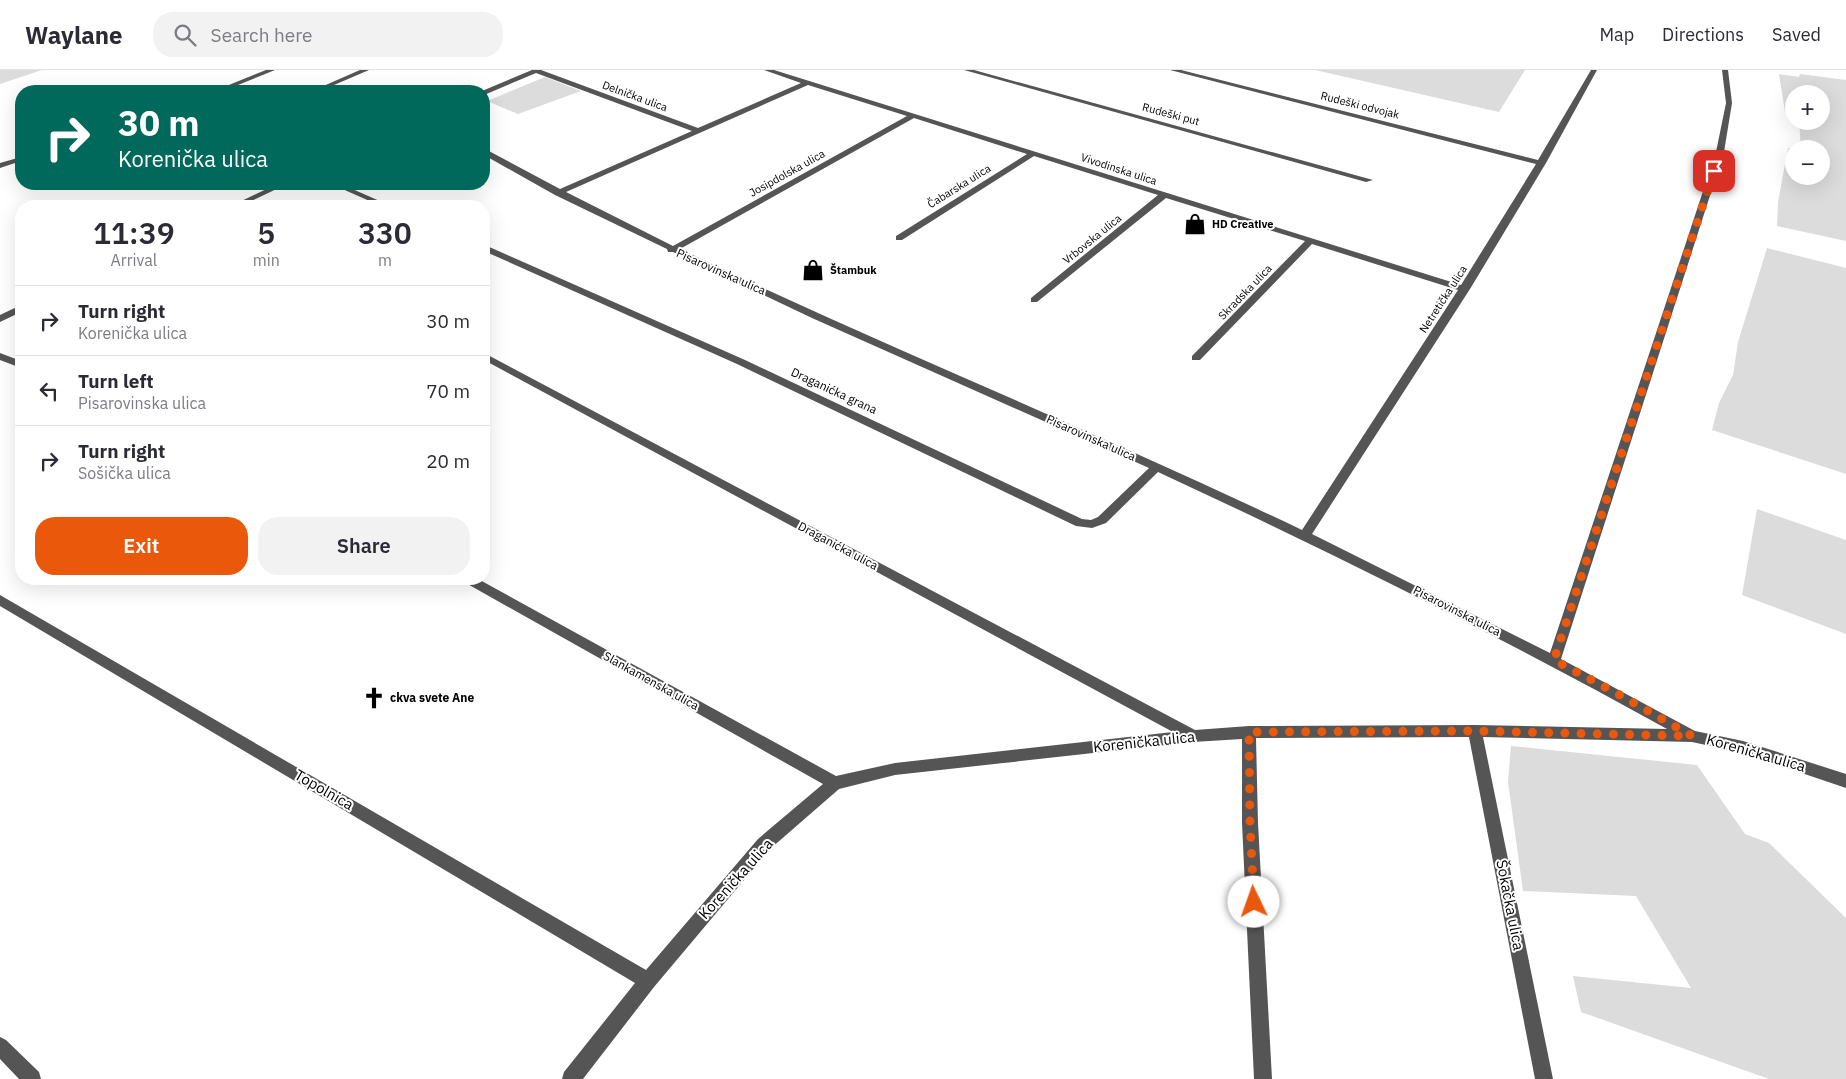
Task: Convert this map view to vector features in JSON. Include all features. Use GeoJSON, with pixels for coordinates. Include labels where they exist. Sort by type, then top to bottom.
{"type":"FeatureCollection","features":[{"type":"Feature","properties":{"kind":"street"},"geometry":{"type":"LineString","coordinates":[[233,85],[272,70]]}},
{"type":"Feature","properties":{"kind":"street"},"geometry":{"type":"LineString","coordinates":[[330,85],[366,70]]}},
{"type":"Feature","properties":{"kind":"street"},"geometry":{"type":"LineString","coordinates":[[490,90],[537,70]]}},
{"type":"Feature","properties":{"kind":"street","name":"Delnička ulica"},"geometry":{"type":"LineString","coordinates":[[537,70],[698,131]]}},
{"type":"Feature","properties":{"kind":"street","name":"Vivodinska ulica"},"geometry":{"type":"LineString","coordinates":[[767,70],[1465,289]]}},
{"type":"Feature","properties":{"kind":"street","name":"Rudeški put"},"geometry":{"type":"LineString","coordinates":[[967,70],[1369,180]]}},
{"type":"Feature","properties":{"kind":"street","name":"Rudeški odvojak"},"geometry":{"type":"LineString","coordinates":[[1173,70],[1542,163]]}},
{"type":"Feature","properties":{"kind":"street","name":"Netretička ulica"},"geometry":{"type":"LineString","coordinates":[[1305,535],[1465,289],[1542,163],[1594,70]]}},
{"type":"Feature","properties":{"kind":"street"},"geometry":{"type":"LineString","coordinates":[[1554,660],[1720,152],[1729,102],[1725,70]]}},
{"type":"Feature","properties":{"kind":"street"},"geometry":{"type":"LineString","coordinates":[[558,193],[807,83]]}},
{"type":"Feature","properties":{"kind":"street","name":"Josipdolska ulica"},"geometry":{"type":"LineString","coordinates":[[672,250],[914,116]]}},
{"type":"Feature","properties":{"kind":"street","name":"Čabarska ulica"},"geometry":{"type":"LineString","coordinates":[[899,238],[1032,154]]}},
{"type":"Feature","properties":{"kind":"street","name":"Pisarovinska ulica"},"geometry":{"type":"LineString","coordinates":[[490,155],[558,193],[672,250],[1305,535],[1554,660],[1692,736]]}},
{"type":"Feature","properties":{"kind":"street"},"geometry":{"type":"LineString","coordinates":[[0,166],[15,161]]}},
{"type":"Feature","properties":{"kind":"street"},"geometry":{"type":"LineString","coordinates":[[248,200],[270,190]]}},
{"type":"Feature","properties":{"kind":"street"},"geometry":{"type":"LineString","coordinates":[[349,190],[373,200]]}},
{"type":"Feature","properties":{"kind":"street","name":"Vrbovska ulica"},"geometry":{"type":"LineString","coordinates":[[1034,300],[1164,195]]}},
{"type":"Feature","properties":{"kind":"street","name":"Skradska ulica"},"geometry":{"type":"LineString","coordinates":[[1196,358],[1310,241]]}},
{"type":"Feature","properties":{"kind":"street","name":"Draganićka grana"},"geometry":{"type":"LineString","coordinates":[[490,251],[741,362],[1080,522],[1092,524],[1102,520],[1157,467]]}},
{"type":"Feature","properties":{"kind":"street"},"geometry":{"type":"LineString","coordinates":[[0,319],[15,311]]}},
{"type":"Feature","properties":{"kind":"street"},"geometry":{"type":"LineString","coordinates":[[0,356],[15,362]]}},
{"type":"Feature","properties":{"kind":"street","name":"Draganićka ulica"},"geometry":{"type":"LineString","coordinates":[[490,359],[1193,736]]}},
{"type":"Feature","properties":{"kind":"street","name":"Slankamenska ulica"},"geometry":{"type":"LineString","coordinates":[[479,585],[835,783]]}},
{"type":"Feature","properties":{"kind":"street","name":"Topolnica"},"geometry":{"type":"LineString","coordinates":[[0,600],[648,981]]}},
{"type":"Feature","properties":{"kind":"street","name":"Korenička ulica"},"geometry":{"type":"LineString","coordinates":[[571,1079],[648,981],[764,844],[835,783],[895,769],[1193,736],[1249,732],[1475,731],[1692,736],[1744,747],[1846,781]]}},
{"type":"Feature","properties":{"kind":"street","name":"Šokačka ulica"},"geometry":{"type":"LineString","coordinates":[[1475,731],[1544,1079]]}},
{"type":"Feature","properties":{"kind":"street"},"geometry":{"type":"LineString","coordinates":[[1249,732],[1250,823],[1263,1079]]}},
{"type":"Feature","properties":{"kind":"street"},"geometry":{"type":"LineString","coordinates":[[0,1046],[32,1079]]}},
{"type":"Feature","properties":{"kind":"shaded area"},"geometry":{"type":"Polygon","coordinates":[[[0,70],[42,70],[0,84],[0,70]]]}},
{"type":"Feature","properties":{"kind":"shaded area"},"geometry":{"type":"Polygon","coordinates":[[[1315,70],[1525,70],[1499,112],[1315,70]]]}},
{"type":"Feature","properties":{"kind":"shaded area"},"geometry":{"type":"Polygon","coordinates":[[[1779,74],[1799,77],[1800,74],[1846,80],[1846,241],[1777,226],[1778,202],[1785,164],[1785,185],[1830,185],[1830,140],[1800,140],[1800,130],[1830,130],[1830,85],[1785,85],[1785,112],[1779,74]]]}},
{"type":"Feature","properties":{"kind":"shaded area"},"geometry":{"type":"Polygon","coordinates":[[[545,77],[581,91],[518,114],[490,102],[490,100],[545,77]]]}},
{"type":"Feature","properties":{"kind":"shaded area"},"geometry":{"type":"Polygon","coordinates":[[[1767,248],[1846,268],[1846,474],[1712,430],[1719,403],[1733,375],[1738,342],[1767,248]]]}},
{"type":"Feature","properties":{"kind":"shaded area"},"geometry":{"type":"Polygon","coordinates":[[[1757,509],[1846,540],[1846,634],[1742,595],[1757,509]]]}},
{"type":"Feature","properties":{"kind":"shaded area"},"geometry":{"type":"Polygon","coordinates":[[[1511,746],[1697,765],[1745,834],[1769,843],[1846,918],[1846,1079],[1769,1079],[1581,1012],[1573,976],[1691,988],[1636,896],[1523,891],[1508,782],[1511,746]]]}},
{"type":"Feature","properties":{"kind":"place","name":"HD Creative"},"geometry":{"type":"Point","coordinates":[1195,224]}},
{"type":"Feature","properties":{"kind":"place","name":"Štambuk"},"geometry":{"type":"Point","coordinates":[813,270]}},
{"type":"Feature","properties":{"kind":"place","name":"ckva svete Ane"},"geometry":{"type":"Point","coordinates":[374,698]}},
{"type":"Feature","properties":{"kind":"route"},"geometry":{"type":"LineString","coordinates":[[1254,902],[1250,823],[1249,732],[1475,731],[1692,736],[1554,660],[1714,171]]}}]}
